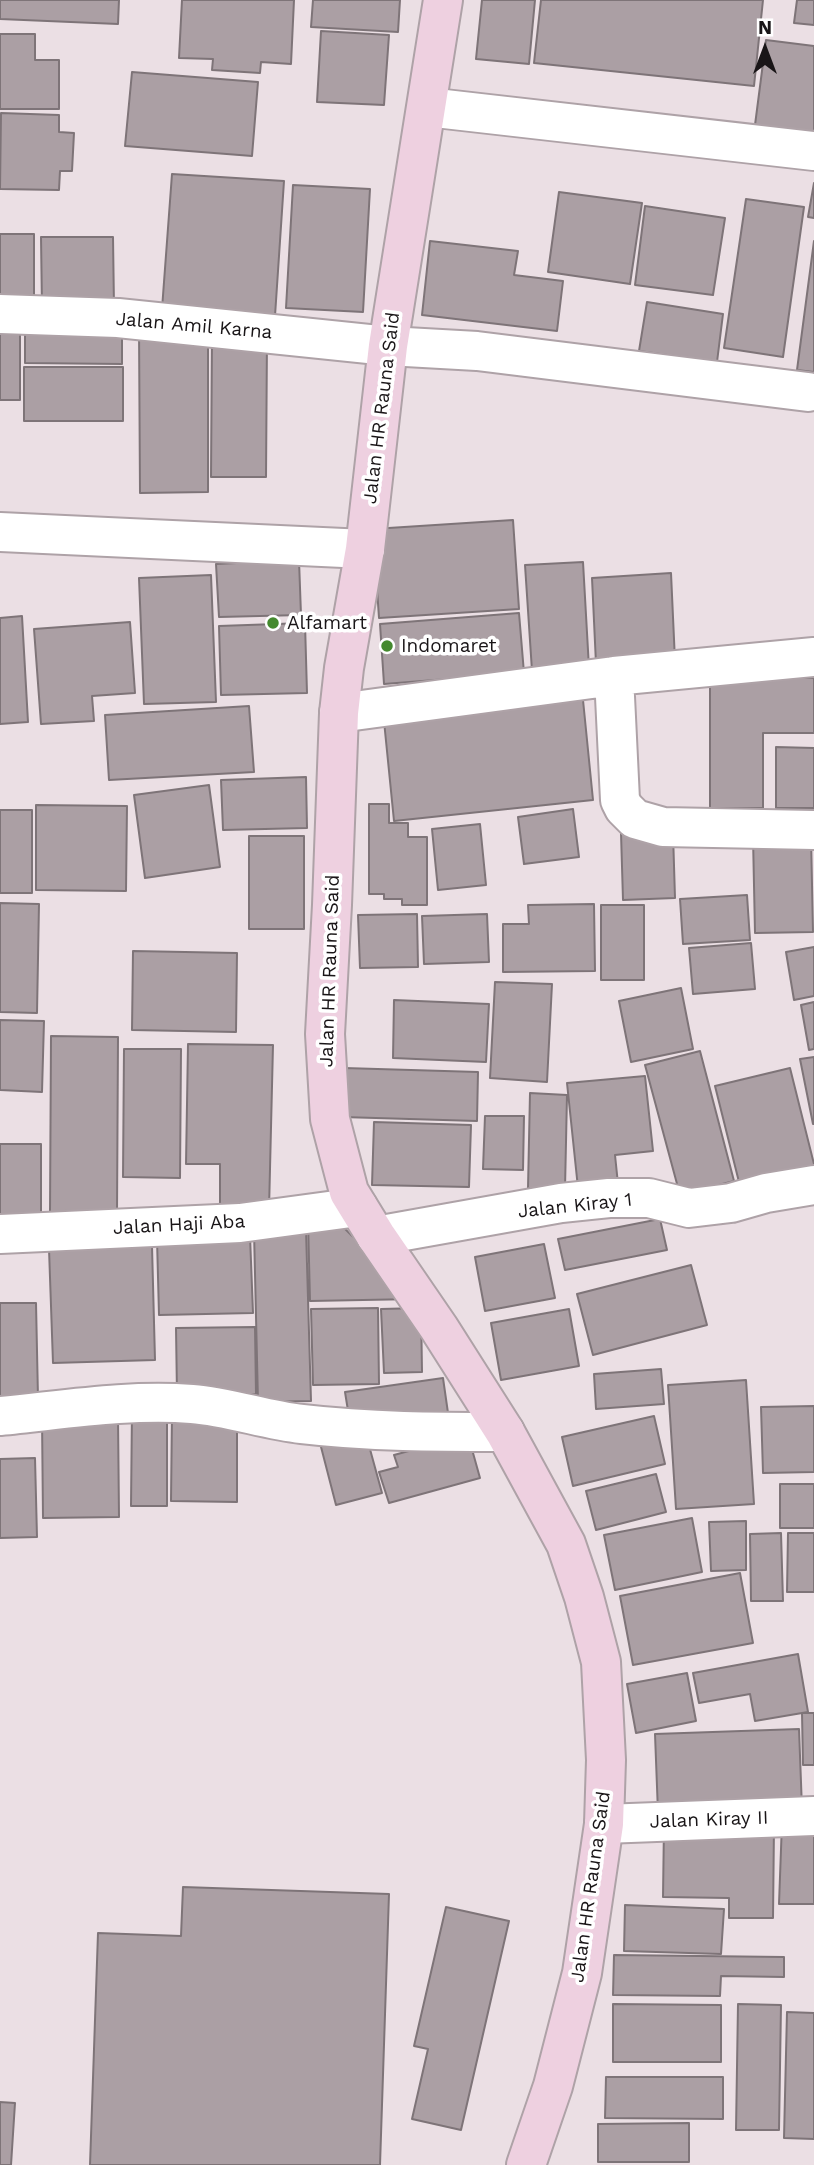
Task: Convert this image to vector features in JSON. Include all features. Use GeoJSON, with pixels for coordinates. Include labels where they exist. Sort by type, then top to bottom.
{"type":"FeatureCollection","features":[{"type":"Feature","properties":{"kind":"main road","name":"Jalan HR Rauna Said"},"geometry":{"type":"LineString","coordinates":[[443,0],[388,346],[365,550],[344,668],[339,712],[325,1034],[330,1119],[349,1192],[505,1432],[566,1544],[584,1597],[601,1662],[606,1760],[604,1824],[582,1973],[553,2087],[526,2165]]}},
{"type":"Feature","properties":{"kind":"street"},"geometry":{"type":"LineString","coordinates":[[428,107],[814,151]]}},
{"type":"Feature","properties":{"kind":"street","name":"Jalan Amil Karna"},"geometry":{"type":"LineString","coordinates":[[0,314],[118,318],[388,346],[477,351],[808,392]]}},
{"type":"Feature","properties":{"kind":"street"},"geometry":{"type":"LineString","coordinates":[[0,532],[365,550]]}},
{"type":"Feature","properties":{"kind":"street"},"geometry":{"type":"LineString","coordinates":[[339,712],[614,676],[814,657]]}},
{"type":"Feature","properties":{"kind":"street"},"geometry":{"type":"LineString","coordinates":[[614,676],[620,800],[635,819],[663,827],[814,830]]}},
{"type":"Feature","properties":{"kind":"street","name":"Jalan Kiray 1"},"geometry":{"type":"LineString","coordinates":[[367,1222],[609,1198],[649,1198],[689,1208],[731,1203],[766,1193],[814,1185]]}},
{"type":"Feature","properties":{"kind":"street","name":"Jalan Haji Aba"},"geometry":{"type":"LineString","coordinates":[[0,1234],[240,1223],[367,1222]]}},
{"type":"Feature","properties":{"kind":"street"},"geometry":{"type":"LineString","coordinates":[[0,1416],[142,1403],[191,1404],[301,1424],[395,1432],[505,1432]]}},
{"type":"Feature","properties":{"kind":"street","name":"Jalan Kiray II"},"geometry":{"type":"LineString","coordinates":[[604,1824],[814,1816]]}},
{"type":"Feature","properties":{"kind":"building"},"geometry":{"type":"Polygon","coordinates":[[[0,0],[119,0],[118,24],[0,19],[0,0]]]}},
{"type":"Feature","properties":{"kind":"building"},"geometry":{"type":"Polygon","coordinates":[[[182,0],[294,0],[291,64],[261,62],[260,73],[212,70],[213,59],[179,58],[182,0]]]}},
{"type":"Feature","properties":{"kind":"building"},"geometry":{"type":"Polygon","coordinates":[[[313,0],[400,0],[398,32],[311,27],[313,0]]]}},
{"type":"Feature","properties":{"kind":"building"},"geometry":{"type":"Polygon","coordinates":[[[482,0],[535,0],[529,64],[476,59],[482,0]]]}},
{"type":"Feature","properties":{"kind":"building"},"geometry":{"type":"Polygon","coordinates":[[[541,0],[763,0],[754,86],[534,63],[541,0]]]}},
{"type":"Feature","properties":{"kind":"building"},"geometry":{"type":"Polygon","coordinates":[[[797,0],[814,0],[814,25],[794,23],[797,0]]]}},
{"type":"Feature","properties":{"kind":"building"},"geometry":{"type":"Polygon","coordinates":[[[321,31],[389,35],[384,105],[317,102],[321,31]]]}},
{"type":"Feature","properties":{"kind":"building"},"geometry":{"type":"Polygon","coordinates":[[[0,34],[35,34],[35,60],[59,60],[59,109],[0,109],[0,34]]]}},
{"type":"Feature","properties":{"kind":"building"},"geometry":{"type":"Polygon","coordinates":[[[766,40],[814,46],[814,133],[755,125],[766,40]]]}},
{"type":"Feature","properties":{"kind":"building"},"geometry":{"type":"Polygon","coordinates":[[[132,72],[258,82],[252,156],[125,146],[132,72]]]}},
{"type":"Feature","properties":{"kind":"building"},"geometry":{"type":"Polygon","coordinates":[[[1,113],[59,115],[59,132],[74,133],[72,171],[60,171],[59,190],[0,189],[1,113]]]}},
{"type":"Feature","properties":{"kind":"building"},"geometry":{"type":"Polygon","coordinates":[[[172,174],[284,181],[275,316],[162,309],[172,174]]]}},
{"type":"Feature","properties":{"kind":"building"},"geometry":{"type":"Polygon","coordinates":[[[814,183],[814,218],[808,217],[814,183]]]}},
{"type":"Feature","properties":{"kind":"building"},"geometry":{"type":"Polygon","coordinates":[[[293,185],[370,189],[363,312],[286,308],[293,185]]]}},
{"type":"Feature","properties":{"kind":"building"},"geometry":{"type":"Polygon","coordinates":[[[559,192],[642,203],[630,284],[548,272],[559,192]]]}},
{"type":"Feature","properties":{"kind":"building"},"geometry":{"type":"Polygon","coordinates":[[[746,199],[804,207],[783,357],[724,348],[746,199]]]}},
{"type":"Feature","properties":{"kind":"building"},"geometry":{"type":"Polygon","coordinates":[[[645,206],[725,218],[713,295],[635,285],[645,206]]]}},
{"type":"Feature","properties":{"kind":"building"},"geometry":{"type":"Polygon","coordinates":[[[0,234],[34,234],[34,301],[0,302],[0,234]]]}},
{"type":"Feature","properties":{"kind":"building"},"geometry":{"type":"Polygon","coordinates":[[[41,237],[113,237],[114,307],[42,308],[41,237]]]}},
{"type":"Feature","properties":{"kind":"building"},"geometry":{"type":"Polygon","coordinates":[[[430,241],[518,251],[514,275],[563,281],[557,331],[422,315],[430,241]]]}},
{"type":"Feature","properties":{"kind":"building"},"geometry":{"type":"Polygon","coordinates":[[[814,241],[814,372],[797,370],[814,241]]]}},
{"type":"Feature","properties":{"kind":"building"},"geometry":{"type":"Polygon","coordinates":[[[647,302],[723,314],[717,362],[639,351],[647,302]]]}},
{"type":"Feature","properties":{"kind":"building"},"geometry":{"type":"Polygon","coordinates":[[[25,320],[122,321],[122,364],[25,363],[25,320]]]}},
{"type":"Feature","properties":{"kind":"building"},"geometry":{"type":"Polygon","coordinates":[[[0,325],[20,325],[20,400],[0,400],[0,325]]]}},
{"type":"Feature","properties":{"kind":"building"},"geometry":{"type":"Polygon","coordinates":[[[139,328],[208,328],[208,492],[140,493],[139,328]]]}},
{"type":"Feature","properties":{"kind":"building"},"geometry":{"type":"Polygon","coordinates":[[[212,337],[267,337],[266,477],[211,477],[212,337]]]}},
{"type":"Feature","properties":{"kind":"building"},"geometry":{"type":"Polygon","coordinates":[[[24,367],[123,367],[123,421],[24,421],[24,367]]]}},
{"type":"Feature","properties":{"kind":"building"},"geometry":{"type":"Polygon","coordinates":[[[513,520],[519,609],[379,618],[373,529],[513,520]]]}},
{"type":"Feature","properties":{"kind":"building"},"geometry":{"type":"Polygon","coordinates":[[[299,560],[301,615],[219,617],[216,564],[299,560]]]}},
{"type":"Feature","properties":{"kind":"building"},"geometry":{"type":"Polygon","coordinates":[[[583,562],[589,668],[532,671],[525,565],[583,562]]]}},
{"type":"Feature","properties":{"kind":"building"},"geometry":{"type":"Polygon","coordinates":[[[671,573],[675,661],[596,664],[592,578],[671,573]]]}},
{"type":"Feature","properties":{"kind":"building"},"geometry":{"type":"Polygon","coordinates":[[[211,575],[216,702],[144,704],[139,578],[211,575]]]}},
{"type":"Feature","properties":{"kind":"building"},"geometry":{"type":"Polygon","coordinates":[[[519,613],[524,673],[384,684],[380,624],[519,613]]]}},
{"type":"Feature","properties":{"kind":"building"},"geometry":{"type":"Polygon","coordinates":[[[22,616],[28,722],[0,724],[0,618],[22,616]]]}},
{"type":"Feature","properties":{"kind":"building"},"geometry":{"type":"Polygon","coordinates":[[[130,622],[135,693],[92,696],[94,721],[41,724],[34,629],[130,622]]]}},
{"type":"Feature","properties":{"kind":"building"},"geometry":{"type":"Polygon","coordinates":[[[305,623],[307,693],[221,695],[219,626],[305,623]]]}},
{"type":"Feature","properties":{"kind":"building"},"geometry":{"type":"Polygon","coordinates":[[[710,678],[814,678],[814,733],[763,733],[763,808],[710,808],[710,678]]]}},
{"type":"Feature","properties":{"kind":"building"},"geometry":{"type":"Polygon","coordinates":[[[582,690],[593,800],[394,821],[383,711],[582,690]]]}},
{"type":"Feature","properties":{"kind":"building"},"geometry":{"type":"Polygon","coordinates":[[[249,706],[254,772],[109,780],[105,715],[249,706]]]}},
{"type":"Feature","properties":{"kind":"building"},"geometry":{"type":"Polygon","coordinates":[[[776,747],[814,748],[814,808],[776,808],[776,747]]]}},
{"type":"Feature","properties":{"kind":"building"},"geometry":{"type":"Polygon","coordinates":[[[306,777],[307,828],[223,830],[221,780],[306,777]]]}},
{"type":"Feature","properties":{"kind":"building"},"geometry":{"type":"Polygon","coordinates":[[[209,785],[220,867],[145,878],[134,795],[209,785]]]}},
{"type":"Feature","properties":{"kind":"building"},"geometry":{"type":"Polygon","coordinates":[[[369,804],[389,804],[389,823],[408,823],[408,837],[427,837],[427,905],[402,905],[402,899],[384,899],[384,894],[369,894],[369,804]]]}},
{"type":"Feature","properties":{"kind":"building"},"geometry":{"type":"Polygon","coordinates":[[[36,805],[127,806],[126,891],[36,890],[36,805]]]}},
{"type":"Feature","properties":{"kind":"building"},"geometry":{"type":"Polygon","coordinates":[[[573,809],[579,857],[524,864],[518,817],[573,809]]]}},
{"type":"Feature","properties":{"kind":"building"},"geometry":{"type":"Polygon","coordinates":[[[0,810],[32,810],[32,893],[0,893],[0,810]]]}},
{"type":"Feature","properties":{"kind":"building"},"geometry":{"type":"Polygon","coordinates":[[[480,824],[486,885],[438,890],[432,829],[480,824]]]}},
{"type":"Feature","properties":{"kind":"building"},"geometry":{"type":"Polygon","coordinates":[[[621,833],[673,833],[675,898],[623,900],[621,833]]]}},
{"type":"Feature","properties":{"kind":"building"},"geometry":{"type":"Polygon","coordinates":[[[249,836],[304,836],[304,929],[249,929],[249,836]]]}},
{"type":"Feature","properties":{"kind":"building"},"geometry":{"type":"Polygon","coordinates":[[[811,836],[813,932],[755,933],[753,837],[811,836]]]}},
{"type":"Feature","properties":{"kind":"building"},"geometry":{"type":"Polygon","coordinates":[[[747,895],[750,940],[683,944],[680,899],[747,895]]]}},
{"type":"Feature","properties":{"kind":"building"},"geometry":{"type":"Polygon","coordinates":[[[0,903],[39,904],[37,1013],[0,1012],[0,903]]]}},
{"type":"Feature","properties":{"kind":"building"},"geometry":{"type":"Polygon","coordinates":[[[594,904],[595,971],[503,972],[503,924],[529,924],[528,905],[594,904]]]}},
{"type":"Feature","properties":{"kind":"building"},"geometry":{"type":"Polygon","coordinates":[[[601,905],[644,905],[644,980],[601,980],[601,905]]]}},
{"type":"Feature","properties":{"kind":"building"},"geometry":{"type":"Polygon","coordinates":[[[417,914],[418,967],[360,968],[358,915],[417,914]]]}},
{"type":"Feature","properties":{"kind":"building"},"geometry":{"type":"Polygon","coordinates":[[[487,914],[489,962],[424,964],[422,916],[487,914]]]}},
{"type":"Feature","properties":{"kind":"building"},"geometry":{"type":"Polygon","coordinates":[[[751,943],[755,989],[693,994],[689,948],[751,943]]]}},
{"type":"Feature","properties":{"kind":"building"},"geometry":{"type":"Polygon","coordinates":[[[814,947],[814,996],[794,1000],[786,952],[814,947]]]}},
{"type":"Feature","properties":{"kind":"building"},"geometry":{"type":"Polygon","coordinates":[[[133,951],[237,953],[236,1032],[132,1030],[133,951]]]}},
{"type":"Feature","properties":{"kind":"building"},"geometry":{"type":"Polygon","coordinates":[[[495,982],[552,984],[547,1082],[490,1078],[495,982]]]}},
{"type":"Feature","properties":{"kind":"building"},"geometry":{"type":"Polygon","coordinates":[[[681,988],[693,1049],[631,1062],[619,1001],[681,988]]]}},
{"type":"Feature","properties":{"kind":"building"},"geometry":{"type":"Polygon","coordinates":[[[394,1000],[489,1004],[486,1062],[393,1058],[394,1000]]]}},
{"type":"Feature","properties":{"kind":"building"},"geometry":{"type":"Polygon","coordinates":[[[814,1002],[814,1049],[809,1050],[801,1005],[814,1002]]]}},
{"type":"Feature","properties":{"kind":"building"},"geometry":{"type":"Polygon","coordinates":[[[0,1020],[44,1021],[42,1092],[0,1090],[0,1020]]]}},
{"type":"Feature","properties":{"kind":"building"},"geometry":{"type":"Polygon","coordinates":[[[51,1036],[118,1037],[117,1214],[50,1213],[51,1036]]]}},
{"type":"Feature","properties":{"kind":"building"},"geometry":{"type":"Polygon","coordinates":[[[188,1044],[273,1045],[269,1210],[220,1209],[220,1164],[186,1164],[188,1044]]]}},
{"type":"Feature","properties":{"kind":"building"},"geometry":{"type":"Polygon","coordinates":[[[124,1049],[181,1049],[180,1178],[123,1177],[124,1049]]]}},
{"type":"Feature","properties":{"kind":"building"},"geometry":{"type":"Polygon","coordinates":[[[700,1051],[734,1181],[680,1195],[645,1065],[700,1051]]]}},
{"type":"Feature","properties":{"kind":"building"},"geometry":{"type":"Polygon","coordinates":[[[814,1057],[814,1124],[813,1124],[800,1059],[814,1057]]]}},
{"type":"Feature","properties":{"kind":"building"},"geometry":{"type":"Polygon","coordinates":[[[344,1068],[478,1072],[477,1121],[342,1117],[344,1068]]]}},
{"type":"Feature","properties":{"kind":"building"},"geometry":{"type":"Polygon","coordinates":[[[790,1068],[814,1172],[741,1190],[715,1086],[790,1068]]]}},
{"type":"Feature","properties":{"kind":"building"},"geometry":{"type":"Polygon","coordinates":[[[645,1076],[653,1151],[615,1155],[618,1184],[578,1188],[567,1083],[645,1076]]]}},
{"type":"Feature","properties":{"kind":"building"},"geometry":{"type":"Polygon","coordinates":[[[530,1093],[567,1095],[565,1189],[528,1188],[530,1093]]]}},
{"type":"Feature","properties":{"kind":"building"},"geometry":{"type":"Polygon","coordinates":[[[485,1116],[524,1116],[523,1170],[483,1169],[485,1116]]]}},
{"type":"Feature","properties":{"kind":"building"},"geometry":{"type":"Polygon","coordinates":[[[374,1122],[471,1125],[469,1187],[372,1185],[374,1122]]]}},
{"type":"Feature","properties":{"kind":"building"},"geometry":{"type":"Polygon","coordinates":[[[0,1144],[41,1144],[41,1219],[0,1219],[0,1144]]]}},
{"type":"Feature","properties":{"kind":"building"},"geometry":{"type":"Polygon","coordinates":[[[660,1219],[667,1250],[565,1270],[558,1239],[660,1219]]]}},
{"type":"Feature","properties":{"kind":"building"},"geometry":{"type":"Polygon","coordinates":[[[336,1220],[416,1299],[310,1301],[308,1221],[336,1220]]]}},
{"type":"Feature","properties":{"kind":"building"},"geometry":{"type":"Polygon","coordinates":[[[306,1230],[311,1401],[258,1402],[254,1231],[306,1230]]]}},
{"type":"Feature","properties":{"kind":"building"},"geometry":{"type":"Polygon","coordinates":[[[250,1236],[253,1313],[159,1315],[157,1239],[250,1236]]]}},
{"type":"Feature","properties":{"kind":"building"},"geometry":{"type":"Polygon","coordinates":[[[544,1244],[555,1298],[485,1311],[475,1257],[544,1244]]]}},
{"type":"Feature","properties":{"kind":"building"},"geometry":{"type":"Polygon","coordinates":[[[152,1246],[155,1360],[53,1363],[49,1249],[152,1246]]]}},
{"type":"Feature","properties":{"kind":"building"},"geometry":{"type":"Polygon","coordinates":[[[691,1265],[707,1325],[593,1355],[577,1294],[691,1265]]]}},
{"type":"Feature","properties":{"kind":"building"},"geometry":{"type":"Polygon","coordinates":[[[0,1303],[36,1303],[38,1398],[0,1399],[0,1303]]]}},
{"type":"Feature","properties":{"kind":"building"},"geometry":{"type":"Polygon","coordinates":[[[378,1308],[379,1384],[313,1385],[311,1309],[378,1308]]]}},
{"type":"Feature","properties":{"kind":"building"},"geometry":{"type":"Polygon","coordinates":[[[421,1308],[422,1372],[384,1373],[381,1309],[421,1308]]]}},
{"type":"Feature","properties":{"kind":"building"},"geometry":{"type":"Polygon","coordinates":[[[569,1309],[579,1366],[501,1380],[491,1323],[569,1309]]]}},
{"type":"Feature","properties":{"kind":"building"},"geometry":{"type":"Polygon","coordinates":[[[255,1327],[256,1394],[177,1395],[176,1328],[255,1327]]]}},
{"type":"Feature","properties":{"kind":"building"},"geometry":{"type":"Polygon","coordinates":[[[661,1369],[664,1404],[596,1409],[594,1374],[661,1369]]]}},
{"type":"Feature","properties":{"kind":"building"},"geometry":{"type":"Polygon","coordinates":[[[443,1378],[448,1413],[349,1417],[345,1392],[443,1378]]]}},
{"type":"Feature","properties":{"kind":"building"},"geometry":{"type":"Polygon","coordinates":[[[746,1380],[754,1504],[676,1509],[668,1385],[746,1380]]]}},
{"type":"Feature","properties":{"kind":"building"},"geometry":{"type":"Polygon","coordinates":[[[814,1406],[814,1472],[763,1473],[761,1407],[814,1406]]]}},
{"type":"Feature","properties":{"kind":"building"},"geometry":{"type":"Polygon","coordinates":[[[132,1409],[167,1410],[167,1506],[131,1506],[132,1409]]]}},
{"type":"Feature","properties":{"kind":"building"},"geometry":{"type":"Polygon","coordinates":[[[172,1414],[237,1415],[237,1502],[171,1501],[172,1414]]]}},
{"type":"Feature","properties":{"kind":"building"},"geometry":{"type":"Polygon","coordinates":[[[654,1416],[665,1464],[573,1486],[562,1437],[654,1416]]]}},
{"type":"Feature","properties":{"kind":"building"},"geometry":{"type":"Polygon","coordinates":[[[118,1417],[119,1517],[43,1518],[42,1418],[118,1417]]]}},
{"type":"Feature","properties":{"kind":"building"},"geometry":{"type":"Polygon","coordinates":[[[365,1431],[382,1493],[336,1505],[320,1443],[365,1431]]]}},
{"type":"Feature","properties":{"kind":"building"},"geometry":{"type":"Polygon","coordinates":[[[468,1435],[480,1478],[389,1503],[379,1472],[398,1467],[394,1455],[468,1435]]]}},
{"type":"Feature","properties":{"kind":"building"},"geometry":{"type":"Polygon","coordinates":[[[35,1458],[37,1537],[0,1538],[0,1459],[35,1458]]]}},
{"type":"Feature","properties":{"kind":"building"},"geometry":{"type":"Polygon","coordinates":[[[656,1474],[666,1512],[596,1530],[586,1491],[656,1474]]]}},
{"type":"Feature","properties":{"kind":"building"},"geometry":{"type":"Polygon","coordinates":[[[780,1484],[814,1484],[814,1528],[780,1528],[780,1484]]]}},
{"type":"Feature","properties":{"kind":"building"},"geometry":{"type":"Polygon","coordinates":[[[692,1518],[702,1572],[615,1590],[604,1535],[692,1518]]]}},
{"type":"Feature","properties":{"kind":"building"},"geometry":{"type":"Polygon","coordinates":[[[746,1521],[746,1570],[711,1571],[709,1522],[746,1521]]]}},
{"type":"Feature","properties":{"kind":"building"},"geometry":{"type":"Polygon","coordinates":[[[781,1533],[783,1601],[751,1601],[750,1534],[781,1533]]]}},
{"type":"Feature","properties":{"kind":"building"},"geometry":{"type":"Polygon","coordinates":[[[788,1533],[814,1533],[814,1592],[787,1592],[788,1533]]]}},
{"type":"Feature","properties":{"kind":"building"},"geometry":{"type":"Polygon","coordinates":[[[740,1573],[753,1643],[633,1665],[620,1596],[740,1573]]]}},
{"type":"Feature","properties":{"kind":"building"},"geometry":{"type":"Polygon","coordinates":[[[798,1654],[808,1712],[755,1721],[750,1694],[699,1703],[693,1673],[798,1654]]]}},
{"type":"Feature","properties":{"kind":"building"},"geometry":{"type":"Polygon","coordinates":[[[687,1673],[696,1721],[636,1733],[627,1684],[687,1673]]]}},
{"type":"Feature","properties":{"kind":"building"},"geometry":{"type":"Polygon","coordinates":[[[802,1713],[814,1713],[814,1765],[803,1765],[802,1713]]]}},
{"type":"Feature","properties":{"kind":"building"},"geometry":{"type":"Polygon","coordinates":[[[799,1729],[802,1809],[658,1813],[655,1734],[799,1729]]]}},
{"type":"Feature","properties":{"kind":"building"},"geometry":{"type":"Polygon","coordinates":[[[782,1822],[814,1824],[814,1904],[779,1904],[782,1822]]]}},
{"type":"Feature","properties":{"kind":"building"},"geometry":{"type":"Polygon","coordinates":[[[664,1824],[774,1825],[773,1918],[729,1918],[729,1898],[663,1897],[664,1824]]]}},
{"type":"Feature","properties":{"kind":"building"},"geometry":{"type":"Polygon","coordinates":[[[183,1887],[389,1894],[380,2165],[90,2165],[98,1933],[181,1936],[183,1887]]]}},
{"type":"Feature","properties":{"kind":"building"},"geometry":{"type":"Polygon","coordinates":[[[625,1905],[724,1909],[721,1954],[624,1951],[625,1905]]]}},
{"type":"Feature","properties":{"kind":"building"},"geometry":{"type":"Polygon","coordinates":[[[446,1907],[509,1921],[461,2130],[412,2119],[428,2049],[414,2046],[446,1907]]]}},
{"type":"Feature","properties":{"kind":"building"},"geometry":{"type":"Polygon","coordinates":[[[614,1955],[784,1957],[784,1977],[721,1976],[720,1996],[613,1995],[614,1955]]]}},
{"type":"Feature","properties":{"kind":"building"},"geometry":{"type":"Polygon","coordinates":[[[613,2004],[721,2005],[721,2062],[613,2062],[613,2004]]]}},
{"type":"Feature","properties":{"kind":"building"},"geometry":{"type":"Polygon","coordinates":[[[738,2004],[781,2005],[779,2130],[736,2130],[738,2004]]]}},
{"type":"Feature","properties":{"kind":"building"},"geometry":{"type":"Polygon","coordinates":[[[787,2012],[814,2013],[814,2139],[784,2138],[787,2012]]]}},
{"type":"Feature","properties":{"kind":"building"},"geometry":{"type":"Polygon","coordinates":[[[606,2077],[723,2077],[723,2119],[605,2118],[606,2077]]]}},
{"type":"Feature","properties":{"kind":"building"},"geometry":{"type":"Polygon","coordinates":[[[0,2102],[15,2103],[11,2165],[0,2165],[0,2102]]]}},
{"type":"Feature","properties":{"kind":"building"},"geometry":{"type":"Polygon","coordinates":[[[689,2123],[689,2162],[598,2162],[598,2124],[689,2123]]]}},
{"type":"Feature","properties":{"kind":"place","name":"Alfamart"},"geometry":{"type":"Point","coordinates":[273,623]}},
{"type":"Feature","properties":{"kind":"place","name":"Indomaret"},"geometry":{"type":"Point","coordinates":[387,646]}}]}
